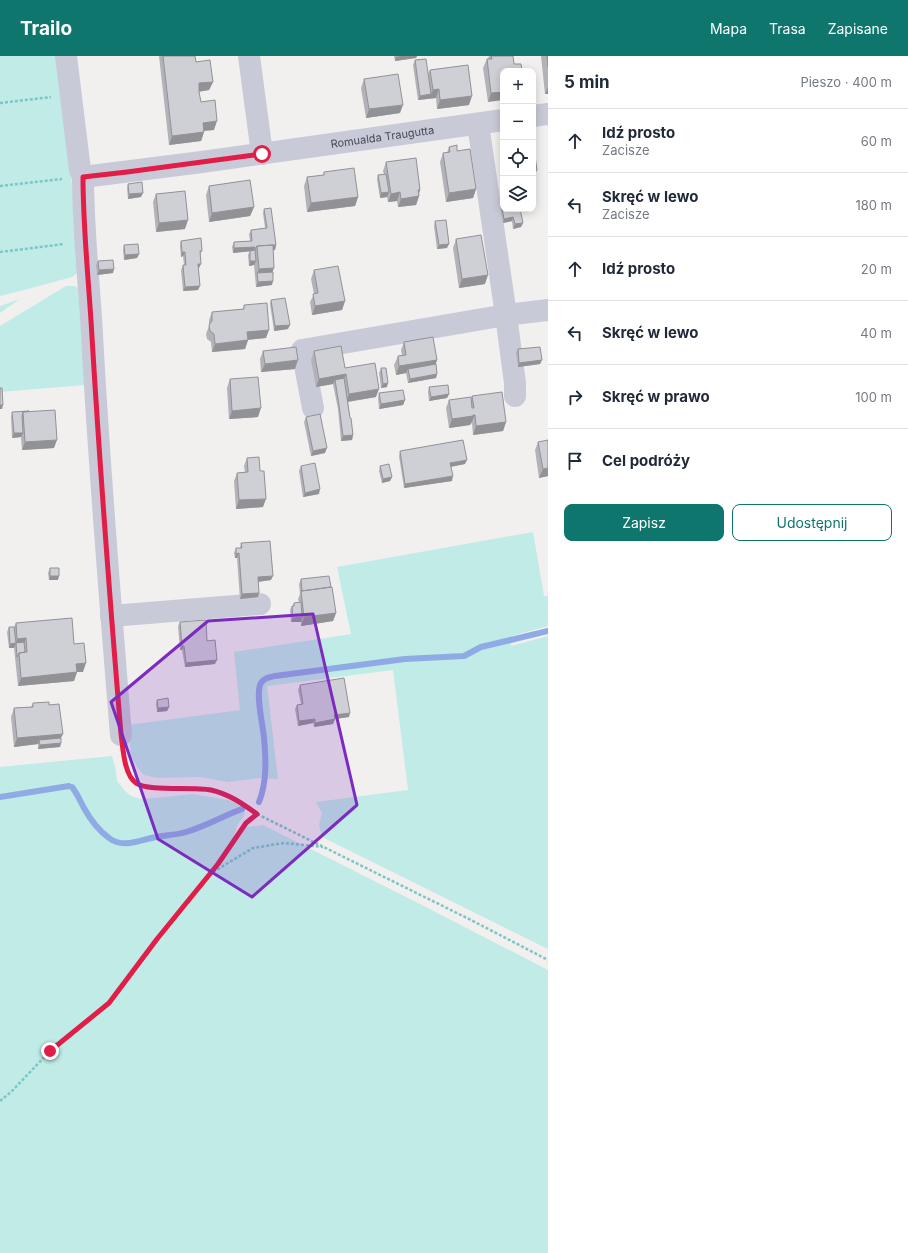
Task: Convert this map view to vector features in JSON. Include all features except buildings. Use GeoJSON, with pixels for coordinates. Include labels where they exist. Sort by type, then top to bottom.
{"type":"FeatureCollection","features":[{"type":"Feature","properties":{"kind":"street"},"geometry":{"type":"LineString","coordinates":[[66,56],[80,170],[72,178],[84,231],[89,285],[98,448],[121,734]]}},
{"type":"Feature","properties":{"kind":"street"},"geometry":{"type":"LineString","coordinates":[[248,56],[262,154]]}},
{"type":"Feature","properties":{"kind":"street"},"geometry":{"type":"LineString","coordinates":[[536,116],[548,114]]}},
{"type":"Feature","properties":{"kind":"street","name":"Romualda Traugutta"},"geometry":{"type":"LineString","coordinates":[[72,178],[262,154],[500,120]]}},
{"type":"Feature","properties":{"kind":"street"},"geometry":{"type":"LineString","coordinates":[[478,124],[506,315],[515,383],[515,396]]}},
{"type":"Feature","properties":{"kind":"street"},"geometry":{"type":"LineString","coordinates":[[313,408],[302,350],[506,315],[548,310]]}},
{"type":"Feature","properties":{"kind":"street"},"geometry":{"type":"LineString","coordinates":[[111,616],[260,604]]}},
{"type":"Feature","properties":{"kind":"path"},"geometry":{"type":"LineString","coordinates":[[0,103],[71,95]]}},
{"type":"Feature","properties":{"kind":"path"},"geometry":{"type":"LineString","coordinates":[[62,172],[72,178]]}},
{"type":"Feature","properties":{"kind":"path"},"geometry":{"type":"LineString","coordinates":[[0,186],[72,178]]}},
{"type":"Feature","properties":{"kind":"path"},"geometry":{"type":"LineString","coordinates":[[0,252],[67,244]]}},
{"type":"Feature","properties":{"kind":"path"},"geometry":{"type":"LineString","coordinates":[[121,734],[125,763],[128,773],[136,784],[146,787],[210,790],[225,794],[241,802],[257,814],[471,920],[548,960]]}},
{"type":"Feature","properties":{"kind":"path"},"geometry":{"type":"LineString","coordinates":[[0,1101],[12,1091],[50,1051],[109,1003],[157,939],[210,873],[246,823],[257,814]]}},
{"type":"Feature","properties":{"kind":"path"},"geometry":{"type":"LineString","coordinates":[[210,873],[253,848],[284,843],[325,847]]}},
{"type":"Feature","properties":{"kind":"highlighted area"},"geometry":{"type":"Polygon","coordinates":[[[313,614],[357,805],[252,897],[158,839],[111,702],[208,621],[313,614]]]}},
{"type":"Feature","properties":{"kind":"shaded area"},"geometry":{"type":"Polygon","coordinates":[[[0,56],[58,56],[80,259],[79,272],[72,277],[0,296],[0,56]]]}},
{"type":"Feature","properties":{"kind":"shaded area"},"geometry":{"type":"Polygon","coordinates":[[[66,286],[74,286],[78,288],[85,385],[0,392],[0,326],[66,286]]]}},
{"type":"Feature","properties":{"kind":"shaded area"},"geometry":{"type":"Polygon","coordinates":[[[20,299],[0,313],[0,306],[20,299]]]}},
{"type":"Feature","properties":{"kind":"shaded area"},"geometry":{"type":"Polygon","coordinates":[[[533,532],[544,596],[548,596],[548,626],[512,636],[511,646],[548,636],[548,949],[322,837],[319,825],[322,813],[316,802],[408,790],[393,670],[267,686],[278,779],[259,778],[228,782],[200,777],[157,778],[144,775],[137,767],[131,755],[128,725],[240,710],[234,652],[351,634],[337,567],[533,532]]]}},
{"type":"Feature","properties":{"kind":"shaded area"},"geometry":{"type":"Polygon","coordinates":[[[112,756],[117,781],[131,796],[141,799],[193,794],[228,800],[242,808],[185,831],[138,840],[122,841],[111,837],[99,826],[89,813],[72,783],[0,795],[0,767],[112,756]]]}},
{"type":"Feature","properties":{"kind":"shaded area"},"geometry":{"type":"Polygon","coordinates":[[[65,788],[71,789],[82,810],[96,830],[114,844],[123,846],[185,834],[245,810],[243,817],[238,824],[233,840],[247,827],[263,825],[548,970],[548,1253],[0,1253],[0,800],[35,792],[65,788]]]}},
{"type":"Feature","properties":{"kind":"waterway"},"geometry":{"type":"LineString","coordinates":[[259,802],[265,778],[264,738],[259,687],[265,679],[275,676],[405,659],[464,656],[481,647],[548,631]]}},
{"type":"Feature","properties":{"kind":"waterway"},"geometry":{"type":"LineString","coordinates":[[0,797],[69,786],[72,787],[98,828],[109,838],[120,843],[132,843],[186,832],[242,809]]}},
{"type":"Feature","properties":{"kind":"route"},"geometry":{"type":"LineString","coordinates":[[50,1051],[109,1003],[157,939],[218,864],[246,823],[257,814],[241,802],[225,794],[210,790],[156,788],[136,784],[128,773],[125,763],[121,734],[98,448],[84,231],[83,177],[262,154]]}}]}
